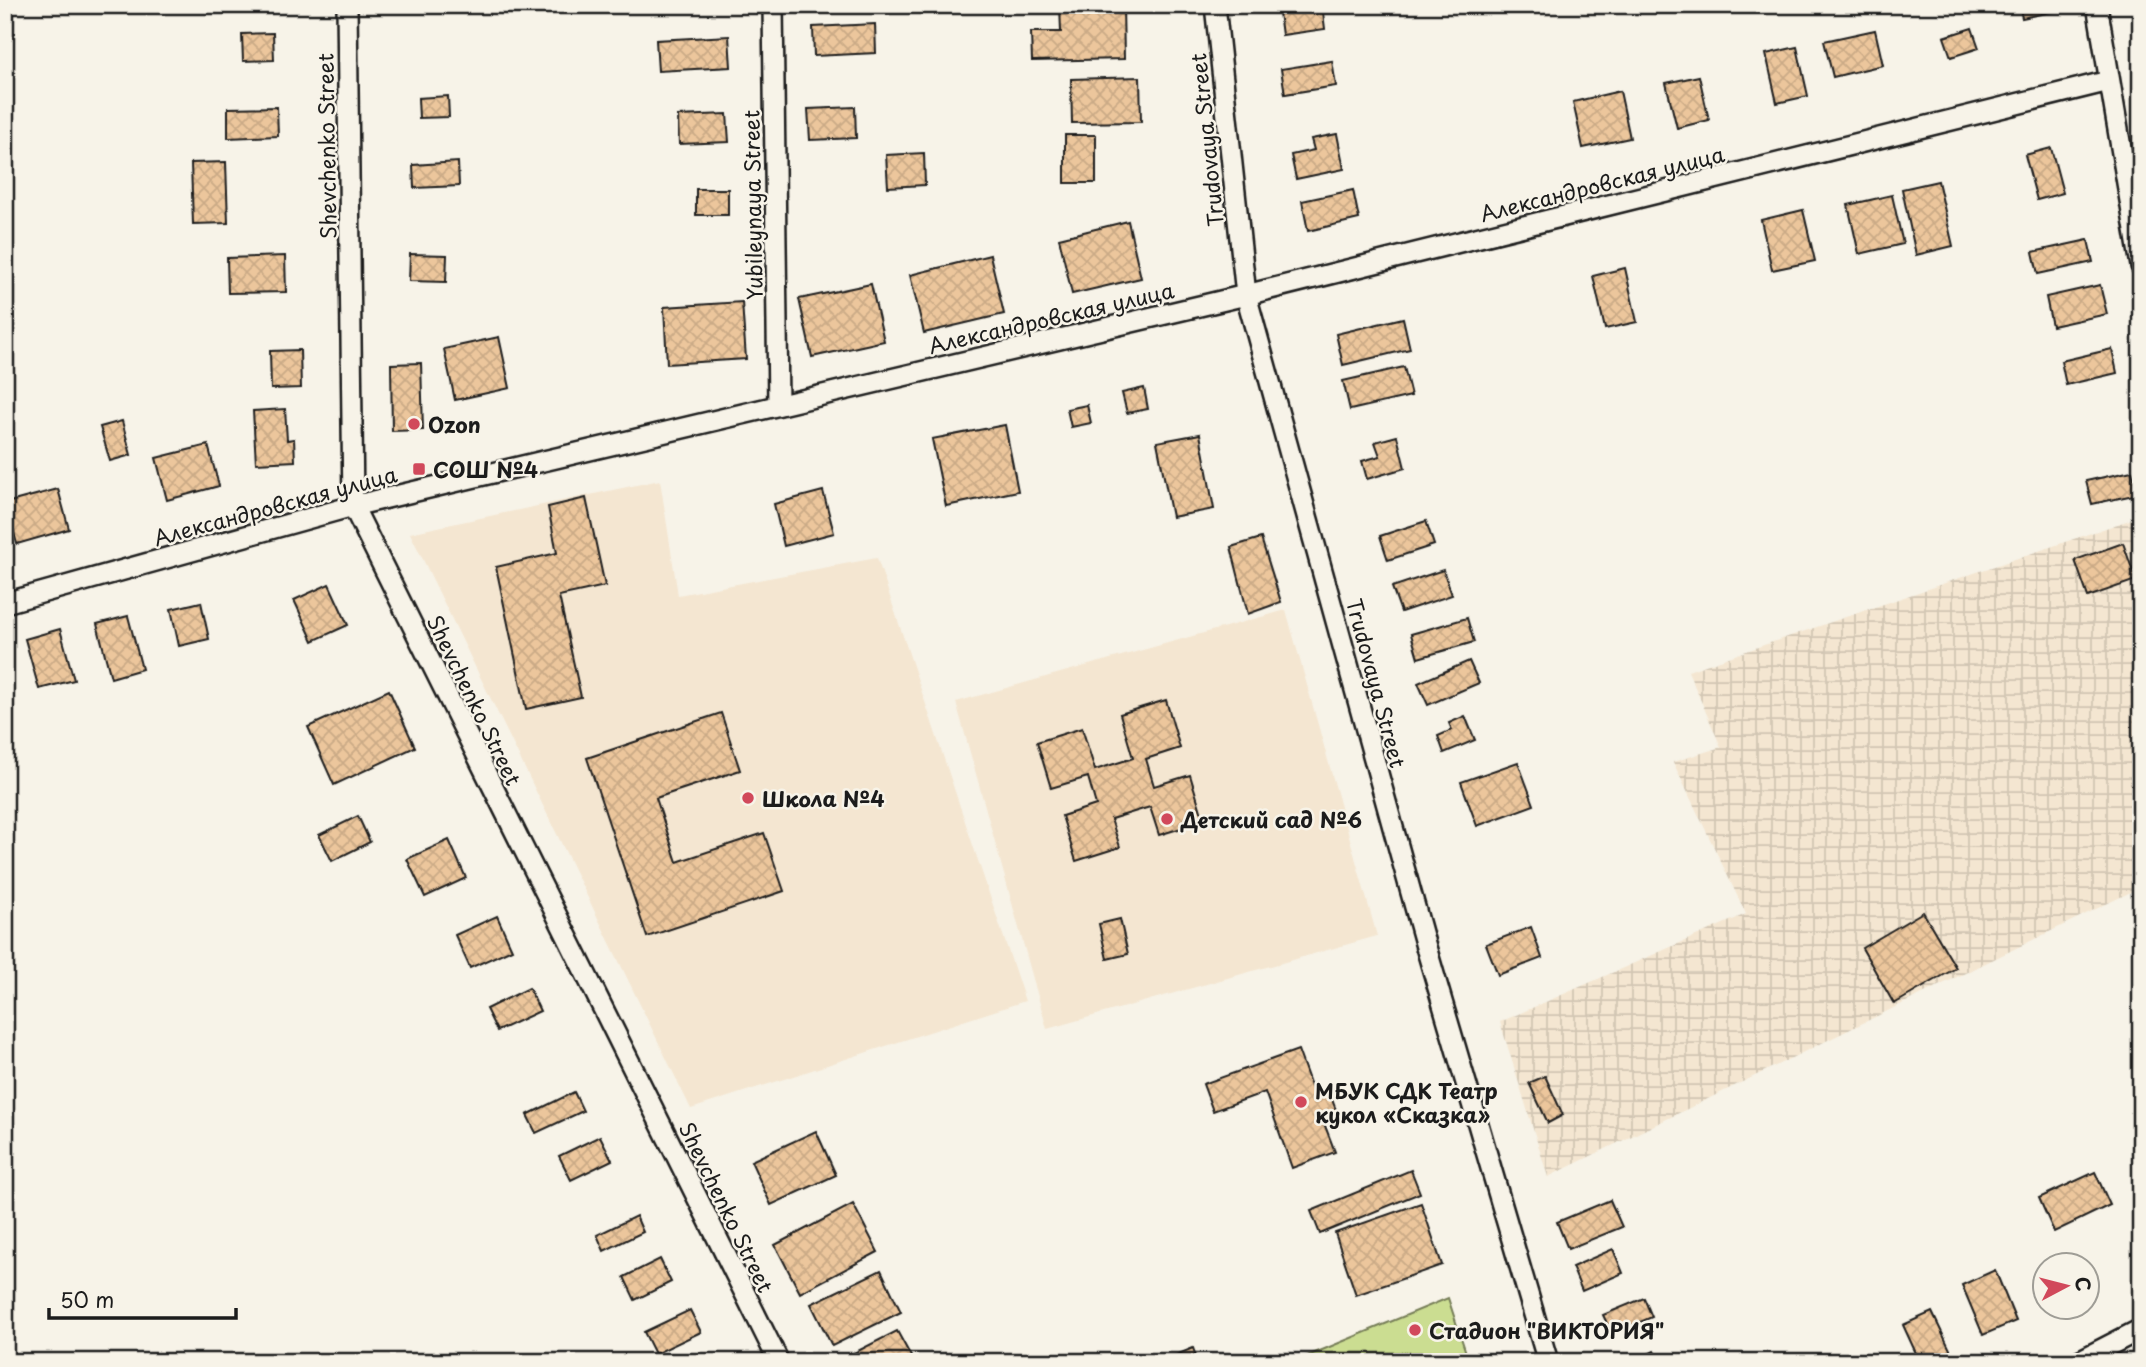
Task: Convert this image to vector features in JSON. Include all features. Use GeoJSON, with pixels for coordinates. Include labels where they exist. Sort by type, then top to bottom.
{"type":"FeatureCollection","features":[{"type":"Feature","properties":{"kind":"street","name":"Shevchenko Street"},"geometry":{"type":"LineString","coordinates":[[347,5],[353,506],[779,1362]]}},
{"type":"Feature","properties":{"kind":"street","name":"Yubileynaya Street"},"geometry":{"type":"LineString","coordinates":[[773,5],[778,405]]}},
{"type":"Feature","properties":{"kind":"street","name":"Trudovaya Street"},"geometry":{"type":"LineString","coordinates":[[1215,5],[1246,295],[1426,947],[1548,1362]]}},
{"type":"Feature","properties":{"kind":"street"},"geometry":{"type":"LineString","coordinates":[[2097,5],[2141,266]]}},
{"type":"Feature","properties":{"kind":"street","name":"Александровская улица"},"geometry":{"type":"LineString","coordinates":[[5,603],[353,506],[1246,295],[2109,81]]}},
{"type":"Feature","properties":{"kind":"street"},"geometry":{"type":"LineString","coordinates":[[2077,1362],[2141,1329]]}},
{"type":"Feature","properties":{"kind":"shaded area","name":"Школа №4"},"geometry":{"type":"Polygon","coordinates":[[[660,480],[678,595],[877,558],[1025,1001],[691,1109],[410,533],[660,480]]]}},
{"type":"Feature","properties":{"kind":"shaded area"},"geometry":{"type":"Polygon","coordinates":[[[2141,516],[2141,887],[1548,1177],[1500,1022],[1746,914],[1673,762],[1721,747],[1688,671],[2141,516]]]}},
{"type":"Feature","properties":{"kind":"shaded area","name":"Детский сад №6"},"geometry":{"type":"Polygon","coordinates":[[[1286,610],[1377,936],[1047,1029],[956,702],[1286,610]]]}},
{"type":"Feature","properties":{"kind":"green space","name":"Стадион \"ВИКТОРИЯ\""},"geometry":{"type":"Polygon","coordinates":[[[1448,1298],[1469,1362],[1293,1362],[1448,1298]]]}},
{"type":"Feature","properties":{"kind":"building"},"geometry":{"type":"Polygon","coordinates":[[[1060,5],[1123,5],[1124,59],[1032,61],[1031,32],[1061,32],[1060,5]]]}},
{"type":"Feature","properties":{"kind":"building"},"geometry":{"type":"Polygon","coordinates":[[[1278,5],[1322,5],[1325,29],[1282,35],[1278,5]]]}},
{"type":"Feature","properties":{"kind":"building"},"geometry":{"type":"Polygon","coordinates":[[[2019,5],[2055,5],[2056,11],[2022,18],[2019,5]]]}},
{"type":"Feature","properties":{"kind":"building"},"geometry":{"type":"Polygon","coordinates":[[[875,24],[876,53],[814,56],[813,27],[875,24]]]}},
{"type":"Feature","properties":{"kind":"building"},"geometry":{"type":"Polygon","coordinates":[[[1972,28],[1979,48],[1951,57],[1944,37],[1972,28]]]}},
{"type":"Feature","properties":{"kind":"building"},"geometry":{"type":"Polygon","coordinates":[[[1875,30],[1883,65],[1833,77],[1824,41],[1875,30]]]}},
{"type":"Feature","properties":{"kind":"building"},"geometry":{"type":"Polygon","coordinates":[[[273,33],[274,60],[243,61],[242,34],[273,33]]]}},
{"type":"Feature","properties":{"kind":"building"},"geometry":{"type":"Polygon","coordinates":[[[729,36],[731,67],[658,71],[656,40],[729,36]]]}},
{"type":"Feature","properties":{"kind":"building"},"geometry":{"type":"Polygon","coordinates":[[[1797,47],[1808,96],[1777,103],[1766,54],[1797,47]]]}},
{"type":"Feature","properties":{"kind":"building"},"geometry":{"type":"Polygon","coordinates":[[[1332,61],[1336,86],[1285,94],[1281,69],[1332,61]]]}},
{"type":"Feature","properties":{"kind":"building"},"geometry":{"type":"Polygon","coordinates":[[[1699,76],[1709,120],[1677,128],[1666,83],[1699,76]]]}},
{"type":"Feature","properties":{"kind":"building"},"geometry":{"type":"Polygon","coordinates":[[[1140,77],[1141,122],[1072,123],[1071,79],[1140,77]]]}},
{"type":"Feature","properties":{"kind":"building"},"geometry":{"type":"Polygon","coordinates":[[[1620,91],[1630,138],[1583,148],[1573,102],[1620,91]]]}},
{"type":"Feature","properties":{"kind":"building"},"geometry":{"type":"Polygon","coordinates":[[[448,96],[449,117],[419,118],[418,98],[448,96]]]}},
{"type":"Feature","properties":{"kind":"building"},"geometry":{"type":"Polygon","coordinates":[[[277,107],[278,136],[228,138],[228,108],[277,107]]]}},
{"type":"Feature","properties":{"kind":"building"},"geometry":{"type":"Polygon","coordinates":[[[855,107],[856,138],[810,140],[808,109],[855,107]]]}},
{"type":"Feature","properties":{"kind":"building"},"geometry":{"type":"Polygon","coordinates":[[[727,114],[729,142],[679,144],[678,116],[727,114]]]}},
{"type":"Feature","properties":{"kind":"building"},"geometry":{"type":"Polygon","coordinates":[[[1337,134],[1344,169],[1296,179],[1291,155],[1314,150],[1311,139],[1337,134]]]}},
{"type":"Feature","properties":{"kind":"building"},"geometry":{"type":"Polygon","coordinates":[[[1065,135],[1096,135],[1096,183],[1065,183],[1065,135]]]}},
{"type":"Feature","properties":{"kind":"building"},"geometry":{"type":"Polygon","coordinates":[[[2051,148],[2063,193],[2037,200],[2025,155],[2051,148]]]}},
{"type":"Feature","properties":{"kind":"building"},"geometry":{"type":"Polygon","coordinates":[[[924,153],[925,185],[888,187],[886,155],[924,153]]]}},
{"type":"Feature","properties":{"kind":"building"},"geometry":{"type":"Polygon","coordinates":[[[226,162],[228,223],[193,224],[191,163],[226,162]]]}},
{"type":"Feature","properties":{"kind":"building"},"geometry":{"type":"Polygon","coordinates":[[[458,162],[459,186],[414,188],[413,165],[458,162]]]}},
{"type":"Feature","properties":{"kind":"building"},"geometry":{"type":"Polygon","coordinates":[[[1938,181],[1953,246],[1916,255],[1902,189],[1938,181]]]}},
{"type":"Feature","properties":{"kind":"building"},"geometry":{"type":"Polygon","coordinates":[[[696,189],[728,189],[728,215],[696,215],[696,189]]]}},
{"type":"Feature","properties":{"kind":"building"},"geometry":{"type":"Polygon","coordinates":[[[1353,190],[1359,219],[1308,231],[1302,201],[1353,190]]]}},
{"type":"Feature","properties":{"kind":"building"},"geometry":{"type":"Polygon","coordinates":[[[1892,195],[1903,244],[1859,254],[1848,205],[1892,195]]]}},
{"type":"Feature","properties":{"kind":"building"},"geometry":{"type":"Polygon","coordinates":[[[1803,210],[1815,261],[1772,270],[1761,220],[1803,210]]]}},
{"type":"Feature","properties":{"kind":"building"},"geometry":{"type":"Polygon","coordinates":[[[1128,221],[1141,278],[1072,294],[1059,238],[1128,221]]]}},
{"type":"Feature","properties":{"kind":"building"},"geometry":{"type":"Polygon","coordinates":[[[2088,240],[2093,262],[2038,274],[2033,252],[2088,240]]]}},
{"type":"Feature","properties":{"kind":"building"},"geometry":{"type":"Polygon","coordinates":[[[410,254],[447,255],[446,282],[409,281],[410,254]]]}},
{"type":"Feature","properties":{"kind":"building"},"geometry":{"type":"Polygon","coordinates":[[[990,255],[1004,314],[924,333],[910,275],[990,255]]]}},
{"type":"Feature","properties":{"kind":"building"},"geometry":{"type":"Polygon","coordinates":[[[285,256],[286,292],[228,293],[227,258],[285,256]]]}},
{"type":"Feature","properties":{"kind":"building"},"geometry":{"type":"Polygon","coordinates":[[[1625,268],[1637,322],[1605,329],[1593,276],[1625,268]]]}},
{"type":"Feature","properties":{"kind":"building"},"geometry":{"type":"Polygon","coordinates":[[[871,284],[884,341],[812,357],[799,299],[871,284]]]}},
{"type":"Feature","properties":{"kind":"building"},"geometry":{"type":"Polygon","coordinates":[[[2100,285],[2107,314],[2052,326],[2046,297],[2100,285]]]}},
{"type":"Feature","properties":{"kind":"building"},"geometry":{"type":"Polygon","coordinates":[[[742,302],[746,359],[667,364],[664,307],[742,302]]]}},
{"type":"Feature","properties":{"kind":"building"},"geometry":{"type":"Polygon","coordinates":[[[1403,318],[1410,349],[1343,365],[1336,334],[1403,318]]]}},
{"type":"Feature","properties":{"kind":"building"},"geometry":{"type":"Polygon","coordinates":[[[499,337],[510,388],[455,400],[444,349],[499,337]]]}},
{"type":"Feature","properties":{"kind":"building"},"geometry":{"type":"Polygon","coordinates":[[[2112,349],[2117,373],[2066,385],[2061,361],[2112,349]]]}},
{"type":"Feature","properties":{"kind":"building"},"geometry":{"type":"Polygon","coordinates":[[[300,350],[301,388],[271,389],[270,351],[300,350]]]}},
{"type":"Feature","properties":{"kind":"building"},"geometry":{"type":"Polygon","coordinates":[[[421,363],[423,430],[392,431],[391,364],[421,363]]]}},
{"type":"Feature","properties":{"kind":"building"},"geometry":{"type":"Polygon","coordinates":[[[1404,367],[1411,396],[1350,410],[1343,381],[1404,367]]]}},
{"type":"Feature","properties":{"kind":"building"},"geometry":{"type":"Polygon","coordinates":[[[1144,388],[1148,409],[1127,413],[1122,393],[1144,388]]]}},
{"type":"Feature","properties":{"kind":"building"},"geometry":{"type":"Polygon","coordinates":[[[1087,405],[1091,423],[1071,427],[1067,409],[1087,405]]]}},
{"type":"Feature","properties":{"kind":"building"},"geometry":{"type":"Polygon","coordinates":[[[285,409],[287,440],[294,439],[295,461],[256,463],[253,411],[285,409]]]}},
{"type":"Feature","properties":{"kind":"building"},"geometry":{"type":"Polygon","coordinates":[[[122,421],[131,455],[110,461],[100,427],[122,421]]]}},
{"type":"Feature","properties":{"kind":"building"},"geometry":{"type":"Polygon","coordinates":[[[1005,425],[1018,491],[946,506],[932,439],[1005,425]]]}},
{"type":"Feature","properties":{"kind":"building"},"geometry":{"type":"Polygon","coordinates":[[[1200,434],[1214,509],[1172,517],[1157,442],[1200,434]]]}},
{"type":"Feature","properties":{"kind":"building"},"geometry":{"type":"Polygon","coordinates":[[[1397,436],[1405,468],[1367,479],[1362,461],[1380,456],[1375,442],[1397,436]]]}},
{"type":"Feature","properties":{"kind":"building"},"geometry":{"type":"Polygon","coordinates":[[[208,445],[219,486],[167,500],[156,458],[208,445]]]}},
{"type":"Feature","properties":{"kind":"building"},"geometry":{"type":"Polygon","coordinates":[[[2132,471],[2138,494],[2092,504],[2086,481],[2132,471]]]}},
{"type":"Feature","properties":{"kind":"building"},"geometry":{"type":"Polygon","coordinates":[[[58,489],[69,529],[17,544],[6,503],[58,489]]]}},
{"type":"Feature","properties":{"kind":"building"},"geometry":{"type":"Polygon","coordinates":[[[823,491],[834,533],[784,546],[774,504],[823,491]]]}},
{"type":"Feature","properties":{"kind":"building"},"geometry":{"type":"Polygon","coordinates":[[[586,498],[605,586],[559,596],[581,697],[526,709],[496,567],[557,553],[548,507],[586,498]]]}},
{"type":"Feature","properties":{"kind":"building"},"geometry":{"type":"Polygon","coordinates":[[[1426,521],[1434,545],[1388,560],[1380,536],[1426,521]]]}},
{"type":"Feature","properties":{"kind":"building"},"geometry":{"type":"Polygon","coordinates":[[[1261,538],[1281,602],[1248,614],[1231,547],[1261,538]]]}},
{"type":"Feature","properties":{"kind":"building"},"geometry":{"type":"Polygon","coordinates":[[[2123,543],[2136,580],[2088,597],[2075,560],[2123,543]]]}},
{"type":"Feature","properties":{"kind":"building"},"geometry":{"type":"Polygon","coordinates":[[[1443,570],[1452,595],[1401,612],[1392,587],[1443,570]]]}},
{"type":"Feature","properties":{"kind":"building"},"geometry":{"type":"Polygon","coordinates":[[[329,584],[348,625],[313,641],[294,600],[329,584]]]}},
{"type":"Feature","properties":{"kind":"building"},"geometry":{"type":"Polygon","coordinates":[[[201,602],[209,639],[179,646],[171,609],[201,602]]]}},
{"type":"Feature","properties":{"kind":"building"},"geometry":{"type":"Polygon","coordinates":[[[128,616],[142,669],[111,678],[97,624],[128,616]]]}},
{"type":"Feature","properties":{"kind":"building"},"geometry":{"type":"Polygon","coordinates":[[[1467,618],[1474,642],[1418,658],[1411,634],[1467,618]]]}},
{"type":"Feature","properties":{"kind":"building"},"geometry":{"type":"Polygon","coordinates":[[[60,629],[74,680],[39,689],[25,639],[60,629]]]}},
{"type":"Feature","properties":{"kind":"building"},"geometry":{"type":"Polygon","coordinates":[[[1469,661],[1479,683],[1428,705],[1418,683],[1469,661]]]}},
{"type":"Feature","properties":{"kind":"building"},"geometry":{"type":"Polygon","coordinates":[[[389,690],[415,747],[334,785],[308,727],[389,690]]]}},
{"type":"Feature","properties":{"kind":"building"},"geometry":{"type":"Polygon","coordinates":[[[1166,700],[1180,748],[1146,759],[1154,786],[1190,775],[1204,821],[1159,835],[1150,807],[1111,819],[1120,847],[1076,861],[1062,816],[1096,805],[1088,777],[1051,788],[1037,742],[1082,728],[1095,770],[1133,758],[1120,714],[1166,700]]]}},
{"type":"Feature","properties":{"kind":"building"},"geometry":{"type":"Polygon","coordinates":[[[721,713],[740,770],[656,798],[677,862],[764,833],[784,891],[647,937],[587,758],[721,713]]]}},
{"type":"Feature","properties":{"kind":"building"},"geometry":{"type":"Polygon","coordinates":[[[1465,716],[1475,740],[1444,753],[1438,736],[1452,730],[1449,723],[1465,716]]]}},
{"type":"Feature","properties":{"kind":"building"},"geometry":{"type":"Polygon","coordinates":[[[1518,762],[1534,805],[1477,826],[1461,782],[1518,762]]]}},
{"type":"Feature","properties":{"kind":"building"},"geometry":{"type":"Polygon","coordinates":[[[358,816],[370,842],[332,861],[319,835],[358,816]]]}},
{"type":"Feature","properties":{"kind":"building"},"geometry":{"type":"Polygon","coordinates":[[[449,840],[466,878],[425,897],[407,859],[449,840]]]}},
{"type":"Feature","properties":{"kind":"building"},"geometry":{"type":"Polygon","coordinates":[[[1923,912],[1956,968],[1894,1004],[1862,948],[1923,912]]]}},
{"type":"Feature","properties":{"kind":"building"},"geometry":{"type":"Polygon","coordinates":[[[497,916],[512,949],[470,968],[455,935],[497,916]]]}},
{"type":"Feature","properties":{"kind":"building"},"geometry":{"type":"Polygon","coordinates":[[[1120,919],[1128,954],[1107,959],[1099,924],[1120,919]]]}},
{"type":"Feature","properties":{"kind":"building"},"geometry":{"type":"Polygon","coordinates":[[[1531,927],[1542,958],[1498,975],[1486,944],[1531,927]]]}},
{"type":"Feature","properties":{"kind":"building"},"geometry":{"type":"Polygon","coordinates":[[[529,988],[540,1011],[497,1031],[486,1009],[529,988]]]}},
{"type":"Feature","properties":{"kind":"building","name":"МБУК СДК Театр кукол «Сказка»"},"geometry":{"type":"Polygon","coordinates":[[[1298,1050],[1314,1094],[1328,1089],[1339,1118],[1324,1123],[1335,1152],[1292,1168],[1265,1092],[1213,1111],[1203,1084],[1298,1050]]]}},
{"type":"Feature","properties":{"kind":"building"},"geometry":{"type":"Polygon","coordinates":[[[1545,1076],[1563,1115],[1548,1123],[1529,1083],[1545,1076]]]}},
{"type":"Feature","properties":{"kind":"building"},"geometry":{"type":"Polygon","coordinates":[[[574,1092],[583,1111],[536,1133],[527,1115],[574,1092]]]}},
{"type":"Feature","properties":{"kind":"building"},"geometry":{"type":"Polygon","coordinates":[[[816,1131],[836,1175],[771,1205],[751,1161],[816,1131]]]}},
{"type":"Feature","properties":{"kind":"building"},"geometry":{"type":"Polygon","coordinates":[[[600,1136],[612,1160],[571,1180],[559,1156],[600,1136]]]}},
{"type":"Feature","properties":{"kind":"building"},"geometry":{"type":"Polygon","coordinates":[[[1411,1170],[1420,1193],[1320,1234],[1311,1211],[1411,1170]]]}},
{"type":"Feature","properties":{"kind":"building"},"geometry":{"type":"Polygon","coordinates":[[[2095,1172],[2110,1205],[2054,1232],[2039,1198],[2095,1172]]]}},
{"type":"Feature","properties":{"kind":"building"},"geometry":{"type":"Polygon","coordinates":[[[1610,1200],[1622,1227],[1568,1249],[1557,1222],[1610,1200]]]}},
{"type":"Feature","properties":{"kind":"building"},"geometry":{"type":"Polygon","coordinates":[[[1421,1203],[1442,1265],[1356,1295],[1335,1233],[1421,1203]]]}},
{"type":"Feature","properties":{"kind":"building"},"geometry":{"type":"Polygon","coordinates":[[[853,1204],[878,1252],[800,1293],[775,1245],[853,1204]]]}},
{"type":"Feature","properties":{"kind":"building"},"geometry":{"type":"Polygon","coordinates":[[[636,1216],[643,1232],[604,1251],[597,1235],[636,1216]]]}},
{"type":"Feature","properties":{"kind":"building"},"geometry":{"type":"Polygon","coordinates":[[[1613,1249],[1623,1273],[1582,1291],[1572,1267],[1613,1249]]]}},
{"type":"Feature","properties":{"kind":"building"},"geometry":{"type":"Polygon","coordinates":[[[660,1259],[671,1282],[635,1300],[624,1277],[660,1259]]]}},
{"type":"Feature","properties":{"kind":"building"},"geometry":{"type":"Polygon","coordinates":[[[881,1270],[901,1312],[832,1346],[811,1304],[881,1270]]]}},
{"type":"Feature","properties":{"kind":"building"},"geometry":{"type":"Polygon","coordinates":[[[1995,1270],[2016,1321],[1983,1335],[1962,1285],[1995,1270]]]}},
{"type":"Feature","properties":{"kind":"building"},"geometry":{"type":"Polygon","coordinates":[[[1644,1298],[1652,1317],[1612,1334],[1603,1315],[1644,1298]]]}},
{"type":"Feature","properties":{"kind":"building"},"geometry":{"type":"Polygon","coordinates":[[[690,1310],[701,1332],[655,1354],[644,1332],[690,1310]]]}},
{"type":"Feature","properties":{"kind":"building"},"geometry":{"type":"Polygon","coordinates":[[[1932,1312],[1955,1360],[1951,1362],[1920,1362],[1903,1325],[1932,1312]]]}},
{"type":"Feature","properties":{"kind":"building"},"geometry":{"type":"Polygon","coordinates":[[[897,1331],[914,1362],[838,1361],[897,1331]]]}},
{"type":"Feature","properties":{"kind":"building"},"geometry":{"type":"Polygon","coordinates":[[[1193,1348],[1198,1362],[1159,1362],[1193,1348]]]}},
{"type":"Feature","properties":{"kind":"building"},"geometry":{"type":"Polygon","coordinates":[[[1654,1351],[1659,1362],[1632,1362],[1654,1351]]]}},
{"type":"Feature","properties":{"kind":"place","name":"Ozon"},"geometry":{"type":"Point","coordinates":[414,424]}},
{"type":"Feature","properties":{"kind":"place","name":"СОШ №4"},"geometry":{"type":"Point","coordinates":[419,469]}},
{"type":"Feature","properties":{"kind":"place","name":"Школа №4"},"geometry":{"type":"Point","coordinates":[748,798]}},
{"type":"Feature","properties":{"kind":"place","name":"Детский сад №6"},"geometry":{"type":"Point","coordinates":[1167,819]}},
{"type":"Feature","properties":{"kind":"place","name":"МБУК СДК Театр кукол «Сказка»"},"geometry":{"type":"Point","coordinates":[1301,1102]}},
{"type":"Feature","properties":{"kind":"place","name":"Стадион \"ВИКТОРИЯ\""},"geometry":{"type":"Point","coordinates":[1415,1330]}}]}
